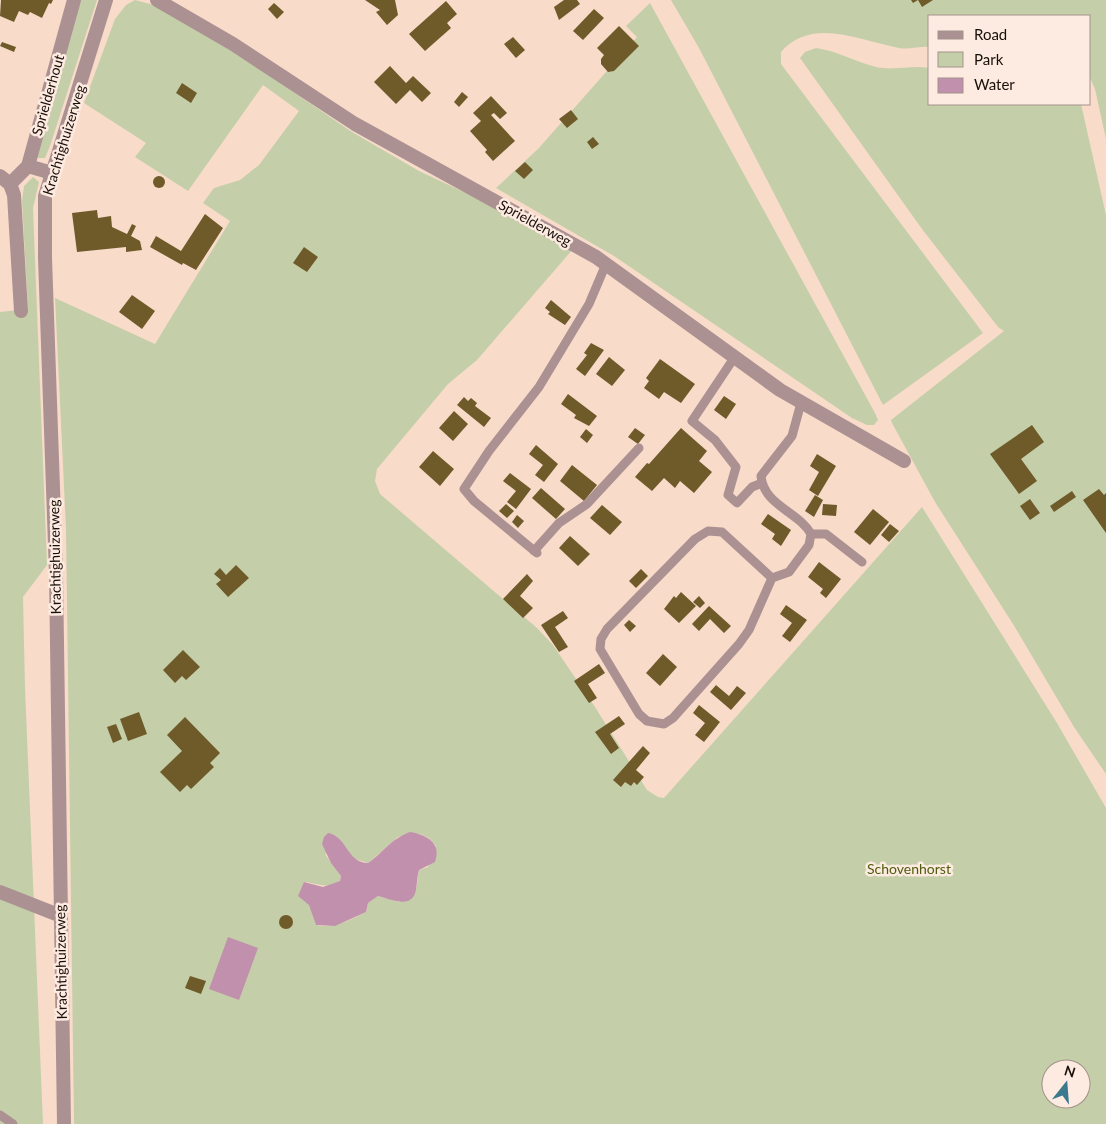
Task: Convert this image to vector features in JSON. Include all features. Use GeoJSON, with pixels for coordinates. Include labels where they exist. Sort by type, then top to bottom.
{"type":"FeatureCollection","features":[{"type":"Feature","properties":{"kind":"street","name":"Sprielderhout"},"geometry":{"type":"LineString","coordinates":[[20,311],[14,195],[5,180],[28,166],[74,0]]}},
{"type":"Feature","properties":{"kind":"street","name":"Krachtighuizerweg"},"geometry":{"type":"LineString","coordinates":[[64,1124],[56,574],[44,220],[45,196],[106,0]]}},
{"type":"Feature","properties":{"kind":"street","name":"Sprielderweg"},"geometry":{"type":"LineString","coordinates":[[157,0],[233,44],[355,124],[606,264],[734,358],[801,403],[904,462]]}},
{"type":"Feature","properties":{"kind":"street"},"geometry":{"type":"LineString","coordinates":[[28,166],[52,173]]}},
{"type":"Feature","properties":{"kind":"street"},"geometry":{"type":"LineString","coordinates":[[0,892],[61,916]]}},
{"type":"Feature","properties":{"kind":"lane"},"geometry":{"type":"LineString","coordinates":[[606,264],[589,304],[539,387],[489,451],[464,489],[474,502],[535,552],[559,523],[587,504],[638,448]]}},
{"type":"Feature","properties":{"kind":"lane"},"geometry":{"type":"LineString","coordinates":[[734,358],[692,421],[715,440],[736,466],[728,495],[737,503],[752,487],[762,483]]}},
{"type":"Feature","properties":{"kind":"lane"},"geometry":{"type":"LineString","coordinates":[[772,578],[722,532],[708,531],[695,539],[607,629],[601,639],[600,649],[639,714],[647,721],[664,724],[673,718],[739,644],[749,630],[772,578],[789,572],[809,545],[811,534],[807,526],[778,505],[764,491],[761,476],[792,436],[801,403]]}},
{"type":"Feature","properties":{"kind":"lane"},"geometry":{"type":"LineString","coordinates":[[811,534],[826,534],[862,562]]}},
{"type":"Feature","properties":{"kind":"lane"},"geometry":{"type":"LineString","coordinates":[[0,1115],[13,1124]]}},
{"type":"Feature","properties":{"kind":"green space"},"geometry":{"type":"Polygon","coordinates":[[[80,0],[97,0],[50,146],[45,158],[34,158],[80,0]]]}},
{"type":"Feature","properties":{"kind":"green space","name":"Schovenhorst"},"geometry":{"type":"Polygon","coordinates":[[[135,0],[154,5],[210,35],[352,132],[419,171],[498,208],[573,249],[477,360],[448,384],[377,469],[375,481],[380,494],[537,628],[553,645],[595,707],[647,790],[658,797],[664,798],[922,507],[1057,723],[1106,808],[1106,1124],[74,1124],[66,529],[55,298],[155,344],[230,221],[203,203],[214,188],[240,180],[259,165],[299,111],[263,85],[188,191],[135,157],[146,143],[84,103],[115,19],[126,5],[135,0]],[[420,834],[398,837],[368,863],[355,859],[348,851],[325,854],[341,876],[340,881],[330,885],[304,882],[316,925],[336,925],[354,918],[366,912],[368,903],[378,896],[399,902],[416,891],[419,870],[428,867],[436,846],[429,838],[420,834]]]}},
{"type":"Feature","properties":{"kind":"green space"},"geometry":{"type":"Polygon","coordinates":[[[671,0],[1106,0],[1106,139],[1095,89],[1091,80],[1091,15],[928,15],[928,47],[903,48],[837,34],[822,33],[807,35],[793,41],[781,52],[781,64],[983,333],[883,405],[699,48],[671,0]]]}},
{"type":"Feature","properties":{"kind":"green space"},"geometry":{"type":"Polygon","coordinates":[[[650,3],[875,413],[878,420],[874,425],[867,425],[852,418],[614,256],[496,188],[538,149],[637,37],[626,26],[650,3]]]}},
{"type":"Feature","properties":{"kind":"green space"},"geometry":{"type":"Polygon","coordinates":[[[816,48],[876,67],[928,68],[928,105],[1081,105],[1106,215],[1106,774],[1074,727],[1013,624],[935,502],[891,420],[1004,331],[998,327],[922,229],[800,58],[805,52],[816,48]]]}},
{"type":"Feature","properties":{"kind":"green space"},"geometry":{"type":"Polygon","coordinates":[[[33,177],[39,182],[33,208],[47,565],[23,597],[43,1124],[0,1124],[0,312],[28,309],[22,201],[24,186],[33,177]]]}},
{"type":"Feature","properties":{"kind":"water"},"geometry":{"type":"Polygon","coordinates":[[[410,832],[422,835],[432,841],[437,855],[435,862],[419,870],[416,890],[410,900],[400,902],[378,896],[368,903],[366,912],[335,926],[316,925],[309,905],[298,896],[304,882],[323,887],[340,881],[341,876],[331,863],[322,844],[324,837],[328,833],[339,839],[356,859],[368,863],[392,842],[410,832]]]}},
{"type":"Feature","properties":{"kind":"water"},"geometry":{"type":"Polygon","coordinates":[[[228,937],[258,948],[239,1000],[209,989],[228,937]]]}},
{"type":"Feature","properties":{"kind":"building"},"geometry":{"type":"Polygon","coordinates":[[[1,0],[53,0],[51,4],[49,3],[42,18],[30,12],[28,15],[19,11],[14,22],[0,16],[1,0]]]}},
{"type":"Feature","properties":{"kind":"building"},"geometry":{"type":"Polygon","coordinates":[[[365,0],[395,0],[398,15],[387,25],[376,12],[380,10],[365,0]]]}},
{"type":"Feature","properties":{"kind":"building"},"geometry":{"type":"Polygon","coordinates":[[[564,0],[577,0],[580,4],[559,20],[554,7],[564,0]]]}},
{"type":"Feature","properties":{"kind":"building"},"geometry":{"type":"Polygon","coordinates":[[[918,0],[933,0],[922,7],[918,0]]]}},
{"type":"Feature","properties":{"kind":"building"},"geometry":{"type":"Polygon","coordinates":[[[446,1],[457,14],[447,23],[451,28],[425,51],[409,34],[446,1]]]}},
{"type":"Feature","properties":{"kind":"building"},"geometry":{"type":"Polygon","coordinates":[[[274,3],[284,12],[277,19],[268,9],[274,3]]]}},
{"type":"Feature","properties":{"kind":"building"},"geometry":{"type":"Polygon","coordinates":[[[594,9],[604,18],[583,40],[573,31],[594,9]]]}},
{"type":"Feature","properties":{"kind":"building"},"geometry":{"type":"Polygon","coordinates":[[[619,26],[639,46],[614,71],[608,72],[601,64],[601,59],[604,55],[597,48],[619,26]]]}},
{"type":"Feature","properties":{"kind":"building"},"geometry":{"type":"Polygon","coordinates":[[[513,37],[525,50],[516,58],[504,44],[513,37]]]}},
{"type":"Feature","properties":{"kind":"building"},"geometry":{"type":"Polygon","coordinates":[[[2,42],[16,47],[14,52],[0,46],[2,42]]]}},
{"type":"Feature","properties":{"kind":"building"},"geometry":{"type":"Polygon","coordinates":[[[390,66],[406,83],[413,76],[431,93],[422,102],[410,90],[396,104],[374,82],[390,66]]]}},
{"type":"Feature","properties":{"kind":"building"},"geometry":{"type":"Polygon","coordinates":[[[182,83],[197,93],[191,103],[176,93],[182,83]]]}},
{"type":"Feature","properties":{"kind":"building"},"geometry":{"type":"Polygon","coordinates":[[[462,92],[468,97],[459,107],[454,102],[462,92]]]}},
{"type":"Feature","properties":{"kind":"building"},"geometry":{"type":"Polygon","coordinates":[[[491,96],[507,113],[500,119],[494,113],[491,115],[515,141],[493,161],[485,152],[487,150],[470,131],[481,121],[473,113],[491,96]]]}},
{"type":"Feature","properties":{"kind":"building"},"geometry":{"type":"Polygon","coordinates":[[[571,110],[578,119],[567,128],[559,119],[571,110]]]}},
{"type":"Feature","properties":{"kind":"building"},"geometry":{"type":"Polygon","coordinates":[[[593,137],[599,144],[592,149],[587,142],[593,137]]]}},
{"type":"Feature","properties":{"kind":"building"},"geometry":{"type":"Polygon","coordinates":[[[525,162],[533,170],[524,179],[515,171],[525,162]]]}},
{"type":"Feature","properties":{"kind":"building"},"geometry":{"type":"Polygon","coordinates":[[[161,176],[164,177],[164,187],[157,188],[154,187],[153,180],[154,177],[161,176]]]}},
{"type":"Feature","properties":{"kind":"building"},"geometry":{"type":"Polygon","coordinates":[[[97,210],[98,218],[111,216],[112,227],[127,234],[132,224],[136,226],[131,236],[140,241],[142,250],[126,252],[126,247],[77,252],[72,213],[97,210]]]}},
{"type":"Feature","properties":{"kind":"building"},"geometry":{"type":"Polygon","coordinates":[[[205,214],[223,228],[196,270],[183,263],[182,265],[150,247],[156,236],[181,251],[205,214]]]}},
{"type":"Feature","properties":{"kind":"building"},"geometry":{"type":"Polygon","coordinates":[[[304,247],[318,257],[307,272],[293,263],[304,247]]]}},
{"type":"Feature","properties":{"kind":"building"},"geometry":{"type":"Polygon","coordinates":[[[132,295],[155,311],[142,329],[119,312],[132,295]]]}},
{"type":"Feature","properties":{"kind":"building"},"geometry":{"type":"Polygon","coordinates":[[[551,300],[571,317],[565,325],[548,314],[550,312],[545,308],[551,300]]]}},
{"type":"Feature","properties":{"kind":"building"},"geometry":{"type":"Polygon","coordinates":[[[591,343],[604,350],[585,376],[576,369],[587,355],[584,353],[591,343]]]}},
{"type":"Feature","properties":{"kind":"building"},"geometry":{"type":"Polygon","coordinates":[[[609,357],[625,370],[612,386],[596,374],[609,357]]]}},
{"type":"Feature","properties":{"kind":"building"},"geometry":{"type":"Polygon","coordinates":[[[660,359],[695,384],[681,403],[664,392],[659,399],[644,388],[649,381],[646,378],[660,359]]]}},
{"type":"Feature","properties":{"kind":"building"},"geometry":{"type":"Polygon","coordinates":[[[568,394],[597,416],[589,426],[574,418],[576,415],[561,404],[568,394]]]}},
{"type":"Feature","properties":{"kind":"building"},"geometry":{"type":"Polygon","coordinates":[[[724,396],[736,404],[726,419],[714,410],[724,396]]]}},
{"type":"Feature","properties":{"kind":"building"},"geometry":{"type":"Polygon","coordinates":[[[464,397],[468,401],[471,398],[477,403],[475,406],[491,418],[484,427],[457,405],[464,397]]]}},
{"type":"Feature","properties":{"kind":"building"},"geometry":{"type":"Polygon","coordinates":[[[454,411],[468,424],[453,441],[439,428],[454,411]]]}},
{"type":"Feature","properties":{"kind":"building"},"geometry":{"type":"Polygon","coordinates":[[[1032,425],[1044,442],[1021,459],[1037,481],[1019,494],[990,454],[1032,425]]]}},
{"type":"Feature","properties":{"kind":"building"},"geometry":{"type":"Polygon","coordinates":[[[635,428],[645,435],[638,444],[628,437],[635,428]]]}},
{"type":"Feature","properties":{"kind":"building"},"geometry":{"type":"Polygon","coordinates":[[[681,428],[707,451],[699,461],[712,472],[694,493],[680,481],[675,488],[664,478],[652,491],[635,477],[681,428]]]}},
{"type":"Feature","properties":{"kind":"building"},"geometry":{"type":"Polygon","coordinates":[[[586,429],[593,435],[587,443],[580,437],[586,429]]]}},
{"type":"Feature","properties":{"kind":"building"},"geometry":{"type":"Polygon","coordinates":[[[536,445],[558,464],[544,482],[535,475],[543,465],[529,454],[536,445]]]}},
{"type":"Feature","properties":{"kind":"building"},"geometry":{"type":"Polygon","coordinates":[[[433,451],[454,469],[440,486],[419,467],[433,451]]]}},
{"type":"Feature","properties":{"kind":"building"},"geometry":{"type":"Polygon","coordinates":[[[817,454],[836,466],[818,496],[809,490],[819,472],[810,466],[817,454]]]}},
{"type":"Feature","properties":{"kind":"building"},"geometry":{"type":"Polygon","coordinates":[[[572,465],[597,485],[584,501],[560,481],[572,465]]]}},
{"type":"Feature","properties":{"kind":"building"},"geometry":{"type":"Polygon","coordinates":[[[510,473],[531,489],[516,509],[507,502],[516,491],[503,481],[510,473]]]}},
{"type":"Feature","properties":{"kind":"building"},"geometry":{"type":"Polygon","coordinates":[[[541,488],[565,509],[556,519],[532,498],[541,488]]]}},
{"type":"Feature","properties":{"kind":"building"},"geometry":{"type":"Polygon","coordinates":[[[1099,489],[1104,495],[1106,493],[1106,533],[1083,500],[1099,489]]]}},
{"type":"Feature","properties":{"kind":"building"},"geometry":{"type":"Polygon","coordinates":[[[1072,491],[1076,497],[1054,512],[1050,506],[1072,491]]]}},
{"type":"Feature","properties":{"kind":"building"},"geometry":{"type":"Polygon","coordinates":[[[815,495],[823,500],[814,517],[805,511],[815,495]]]}},
{"type":"Feature","properties":{"kind":"building"},"geometry":{"type":"Polygon","coordinates":[[[1030,499],[1040,513],[1030,520],[1020,506],[1030,499]]]}},
{"type":"Feature","properties":{"kind":"building"},"geometry":{"type":"Polygon","coordinates":[[[506,504],[514,511],[507,518],[499,511],[506,504]]]}},
{"type":"Feature","properties":{"kind":"building"},"geometry":{"type":"Polygon","coordinates":[[[823,504],[837,505],[836,516],[822,515],[823,504]]]}},
{"type":"Feature","properties":{"kind":"building"},"geometry":{"type":"Polygon","coordinates":[[[602,505],[622,522],[610,535],[590,518],[602,505]]]}},
{"type":"Feature","properties":{"kind":"building"},"geometry":{"type":"Polygon","coordinates":[[[873,509],[889,522],[870,545],[854,532],[873,509]]]}},
{"type":"Feature","properties":{"kind":"building"},"geometry":{"type":"Polygon","coordinates":[[[768,514],[791,530],[781,546],[772,539],[775,534],[761,524],[768,514]]]}},
{"type":"Feature","properties":{"kind":"building"},"geometry":{"type":"Polygon","coordinates":[[[517,515],[524,521],[518,528],[512,522],[517,515]]]}},
{"type":"Feature","properties":{"kind":"building"},"geometry":{"type":"Polygon","coordinates":[[[890,524],[899,531],[889,542],[881,535],[890,524]]]}},
{"type":"Feature","properties":{"kind":"building"},"geometry":{"type":"Polygon","coordinates":[[[570,536],[590,554],[578,566],[559,548],[570,536]]]}},
{"type":"Feature","properties":{"kind":"building"},"geometry":{"type":"Polygon","coordinates":[[[819,562],[841,579],[826,598],[820,593],[823,589],[808,577],[819,562]]]}},
{"type":"Feature","properties":{"kind":"building"},"geometry":{"type":"Polygon","coordinates":[[[236,565],[249,578],[228,597],[216,584],[221,580],[214,574],[220,568],[226,575],[236,565]]]}},
{"type":"Feature","properties":{"kind":"building"},"geometry":{"type":"Polygon","coordinates":[[[641,569],[648,576],[636,588],[629,581],[641,569]]]}},
{"type":"Feature","properties":{"kind":"building"},"geometry":{"type":"Polygon","coordinates":[[[527,574],[533,581],[520,596],[533,608],[523,618],[503,599],[527,574]]]}},
{"type":"Feature","properties":{"kind":"building"},"geometry":{"type":"Polygon","coordinates":[[[681,592],[696,606],[679,623],[664,609],[674,596],[676,598],[681,592]]]}},
{"type":"Feature","properties":{"kind":"building"},"geometry":{"type":"Polygon","coordinates":[[[699,596],[705,603],[700,608],[693,602],[699,596]]]}},
{"type":"Feature","properties":{"kind":"building"},"geometry":{"type":"Polygon","coordinates":[[[786,605],[807,620],[790,642],[782,636],[792,623],[780,614],[786,605]]]}},
{"type":"Feature","properties":{"kind":"building"},"geometry":{"type":"Polygon","coordinates":[[[709,606],[731,626],[724,633],[710,619],[699,631],[692,624],[709,606]]]}},
{"type":"Feature","properties":{"kind":"building"},"geometry":{"type":"Polygon","coordinates":[[[563,611],[568,618],[555,627],[568,647],[559,652],[541,625],[563,611]]]}},
{"type":"Feature","properties":{"kind":"building"},"geometry":{"type":"Polygon","coordinates":[[[629,620],[636,626],[630,632],[624,625],[629,620]]]}},
{"type":"Feature","properties":{"kind":"building"},"geometry":{"type":"Polygon","coordinates":[[[183,650],[200,667],[186,680],[182,676],[175,683],[163,670],[183,650]]]}},
{"type":"Feature","properties":{"kind":"building"},"geometry":{"type":"Polygon","coordinates":[[[663,654],[677,667],[660,686],[646,673],[663,654]]]}},
{"type":"Feature","properties":{"kind":"building"},"geometry":{"type":"Polygon","coordinates":[[[599,664],[605,673],[588,684],[597,698],[589,703],[574,681],[599,664]]]}},
{"type":"Feature","properties":{"kind":"building"},"geometry":{"type":"Polygon","coordinates":[[[716,685],[729,696],[737,686],[746,693],[731,710],[710,692],[716,685]]]}},
{"type":"Feature","properties":{"kind":"building"},"geometry":{"type":"Polygon","coordinates":[[[699,705],[720,722],[704,742],[695,735],[705,723],[693,713],[699,705]]]}},
{"type":"Feature","properties":{"kind":"building"},"geometry":{"type":"Polygon","coordinates":[[[139,712],[147,734],[128,741],[120,719],[139,712]]]}},
{"type":"Feature","properties":{"kind":"building"},"geometry":{"type":"Polygon","coordinates":[[[619,716],[625,724],[610,734],[619,748],[611,754],[595,732],[619,716]]]}},
{"type":"Feature","properties":{"kind":"building"},"geometry":{"type":"Polygon","coordinates":[[[185,717],[220,753],[210,763],[214,767],[191,789],[187,785],[180,792],[160,772],[182,751],[167,735],[185,717]]]}},
{"type":"Feature","properties":{"kind":"building"},"geometry":{"type":"Polygon","coordinates":[[[116,724],[122,739],[113,743],[107,727],[116,724]]]}},
{"type":"Feature","properties":{"kind":"building"},"geometry":{"type":"Polygon","coordinates":[[[643,746],[650,753],[636,770],[644,777],[637,785],[634,782],[631,786],[625,782],[621,787],[613,780],[643,746]]]}},
{"type":"Feature","properties":{"kind":"building"},"geometry":{"type":"Polygon","coordinates":[[[286,915],[291,917],[293,922],[291,927],[286,929],[281,927],[279,922],[281,917],[286,915]]]}},
{"type":"Feature","properties":{"kind":"building"},"geometry":{"type":"Polygon","coordinates":[[[190,976],[206,981],[201,994],[185,988],[190,976]]]}}]}
